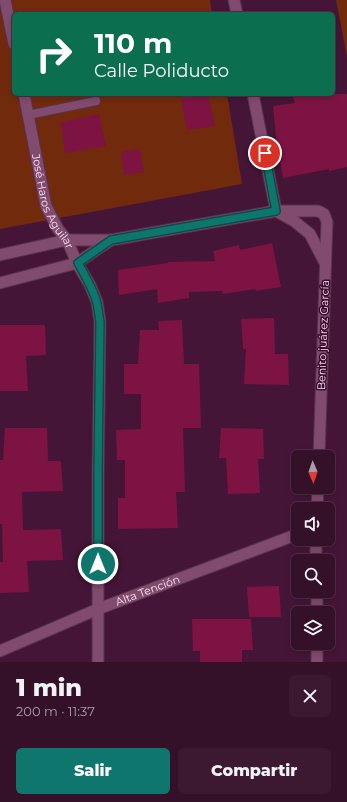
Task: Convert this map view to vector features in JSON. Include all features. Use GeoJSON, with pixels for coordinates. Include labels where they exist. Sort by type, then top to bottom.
{"type":"FeatureCollection","features":[{"type":"Feature","properties":{"kind":"street"},"geometry":{"type":"LineString","coordinates":[[5,0],[12,34]]}},
{"type":"Feature","properties":{"kind":"street"},"geometry":{"type":"LineString","coordinates":[[234,0],[237,12]]}},
{"type":"Feature","properties":{"kind":"street","name":"José Haros Aguilar"},"geometry":{"type":"LineString","coordinates":[[24,96],[46,206],[58,229],[67,240],[90,285],[97,302],[100,322],[98,662]]}},
{"type":"Feature","properties":{"kind":"street"},"geometry":{"type":"LineString","coordinates":[[253,96],[276,211]]}},
{"type":"Feature","properties":{"kind":"street"},"geometry":{"type":"LineString","coordinates":[[0,255],[67,240],[111,240],[276,211],[294,221],[310,234],[326,264]]}},
{"type":"Feature","properties":{"kind":"street","name":"Benito juárez García"},"geometry":{"type":"LineString","coordinates":[[276,211],[318,211],[324,214],[327,222],[319,450]]}},
{"type":"Feature","properties":{"kind":"street"},"geometry":{"type":"LineString","coordinates":[[0,283],[78,263],[111,240]]}},
{"type":"Feature","properties":{"kind":"street","name":"Alta Tención"},"geometry":{"type":"LineString","coordinates":[[0,651],[98,609],[291,537]]}},
{"type":"Feature","properties":{"kind":"street"},"geometry":{"type":"LineString","coordinates":[[317,650],[317,662]]}},
{"type":"Feature","properties":{"kind":"lane"},"geometry":{"type":"LineString","coordinates":[[28,115],[96,101]]}},
{"type":"Feature","properties":{"kind":"shaded area"},"geometry":{"type":"Polygon","coordinates":[[[0,0],[210,0],[212,12],[12,12],[12,96],[227,96],[242,184],[0,229],[0,0]]]}},
{"type":"Feature","properties":{"kind":"shaded area"},"geometry":{"type":"Polygon","coordinates":[[[336,0],[347,0],[347,57],[336,0]]]}},
{"type":"Feature","properties":{"kind":"building"},"geometry":{"type":"Polygon","coordinates":[[[335,94],[347,94],[347,167],[283,178],[276,137],[273,106],[295,103],[293,96],[335,96],[335,94]]]}},
{"type":"Feature","properties":{"kind":"building"},"geometry":{"type":"Polygon","coordinates":[[[197,96],[208,96],[215,126],[187,130],[181,99],[197,96]]]}},
{"type":"Feature","properties":{"kind":"building"},"geometry":{"type":"Polygon","coordinates":[[[99,114],[106,146],[65,153],[61,122],[99,114]]]}},
{"type":"Feature","properties":{"kind":"building"},"geometry":{"type":"Polygon","coordinates":[[[140,149],[144,172],[124,175],[121,152],[140,149]]]}},
{"type":"Feature","properties":{"kind":"building"},"geometry":{"type":"Polygon","coordinates":[[[272,243],[281,287],[223,294],[222,291],[189,292],[189,298],[158,303],[157,289],[119,295],[118,270],[168,262],[215,261],[213,251],[239,245],[240,250],[272,243]]]}},
{"type":"Feature","properties":{"kind":"building"},"geometry":{"type":"Polygon","coordinates":[[[274,318],[275,354],[288,354],[289,385],[244,384],[246,349],[243,349],[241,319],[274,318]]]}},
{"type":"Feature","properties":{"kind":"building"},"geometry":{"type":"Polygon","coordinates":[[[182,320],[184,364],[199,364],[201,428],[183,428],[185,492],[176,492],[178,528],[118,529],[118,498],[125,498],[125,460],[117,460],[116,430],[141,429],[141,394],[124,394],[124,364],[138,364],[140,330],[159,330],[158,321],[182,320]]]}},
{"type":"Feature","properties":{"kind":"building"},"geometry":{"type":"Polygon","coordinates":[[[0,325],[45,325],[46,355],[26,356],[28,391],[0,391],[0,325]]]}},
{"type":"Feature","properties":{"kind":"building"},"geometry":{"type":"Polygon","coordinates":[[[5,428],[47,428],[48,461],[61,461],[63,491],[22,492],[23,530],[61,529],[63,560],[27,561],[29,592],[0,593],[0,562],[3,562],[2,524],[0,524],[0,460],[3,460],[5,428]]]}},
{"type":"Feature","properties":{"kind":"building"},"geometry":{"type":"Polygon","coordinates":[[[221,428],[263,429],[264,459],[258,459],[260,493],[228,494],[226,458],[219,458],[221,428]]]}},
{"type":"Feature","properties":{"kind":"building"},"geometry":{"type":"Polygon","coordinates":[[[279,586],[281,617],[249,617],[247,587],[279,586]]]}},
{"type":"Feature","properties":{"kind":"building"},"geometry":{"type":"Polygon","coordinates":[[[192,619],[251,619],[253,650],[242,650],[242,662],[200,662],[200,651],[193,651],[192,619]]]}},
{"type":"Feature","properties":{"kind":"route"},"geometry":{"type":"LineString","coordinates":[[98,564],[100,322],[97,302],[78,263],[111,240],[276,211],[265,153]]}}]}
